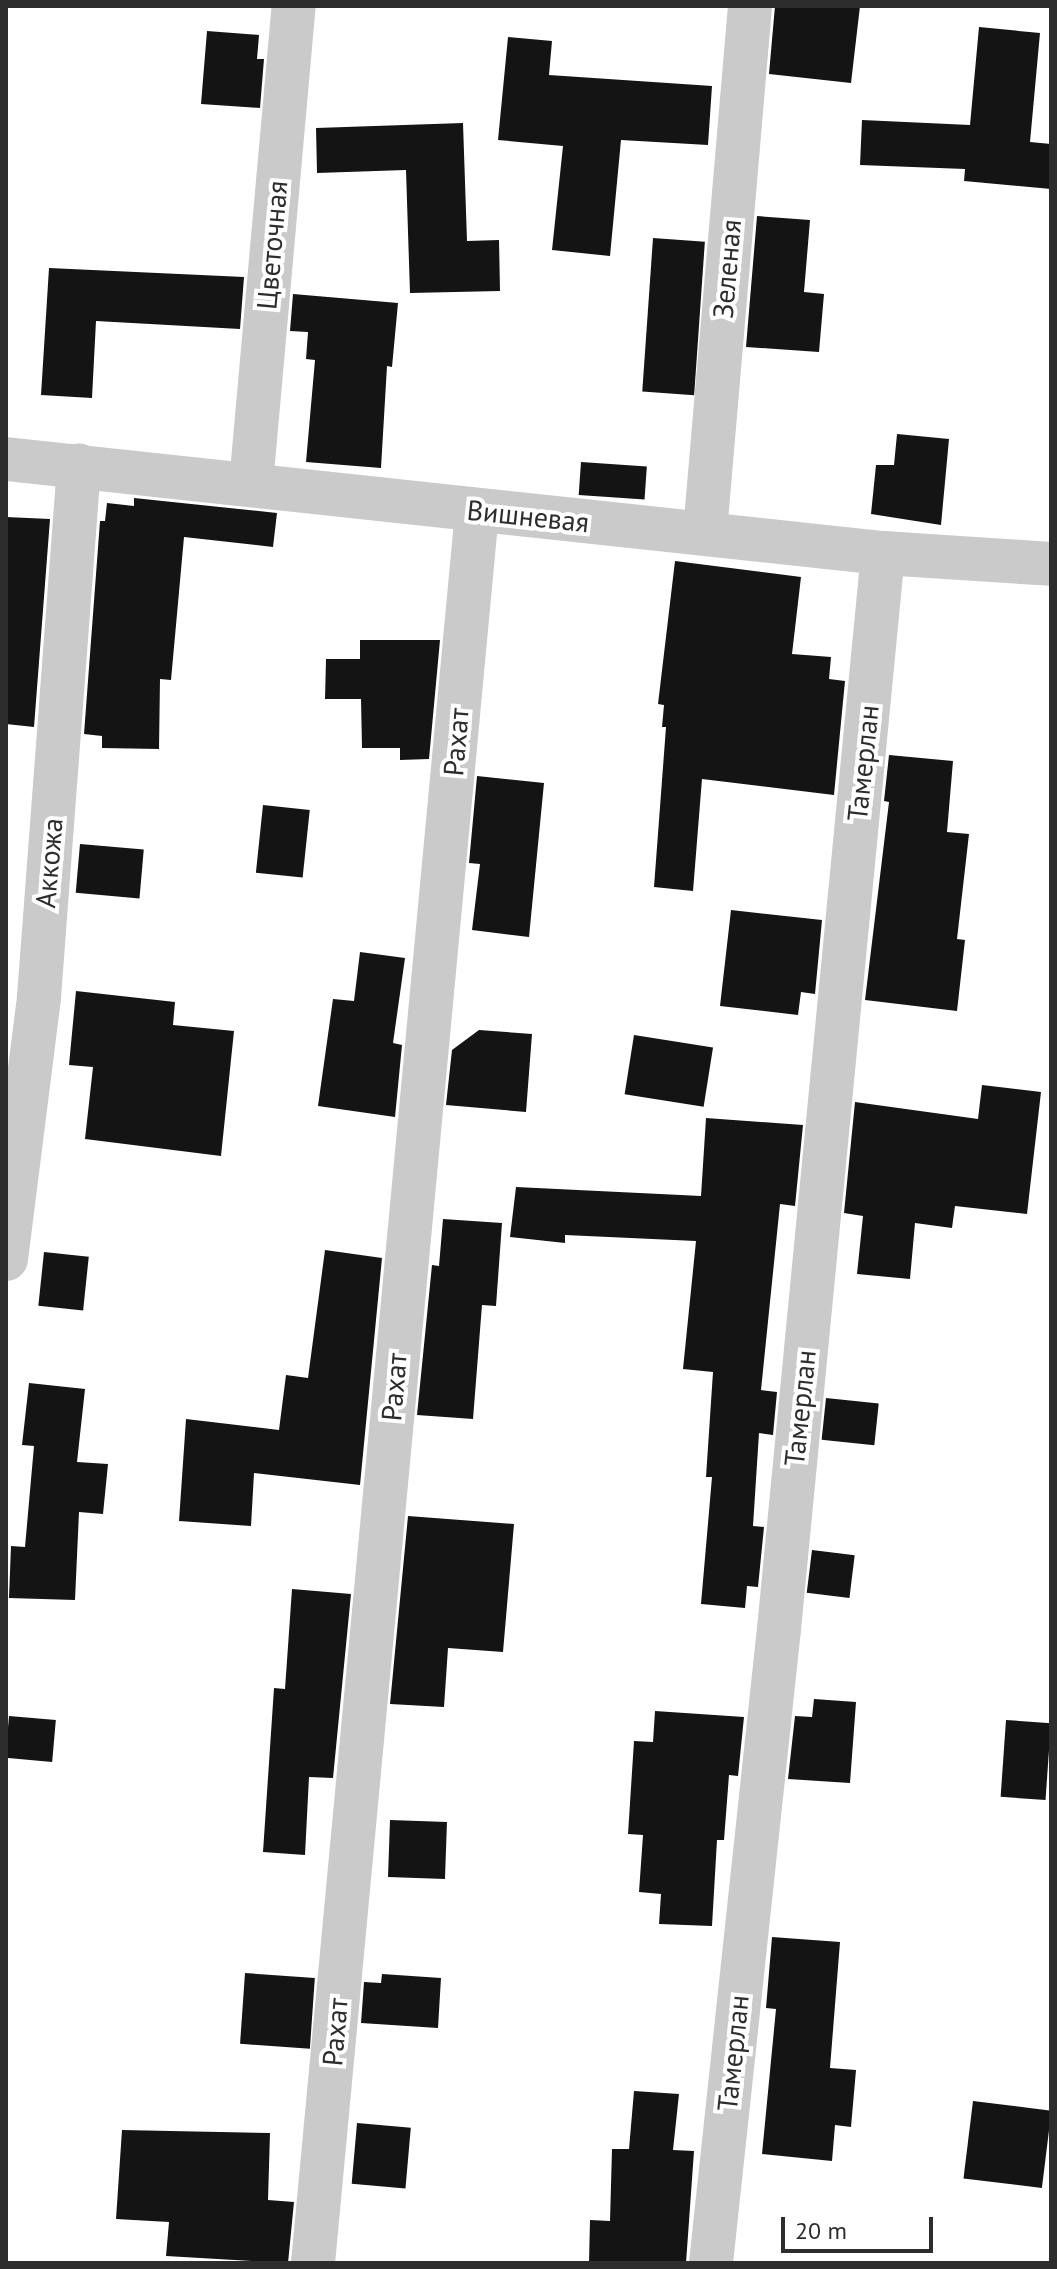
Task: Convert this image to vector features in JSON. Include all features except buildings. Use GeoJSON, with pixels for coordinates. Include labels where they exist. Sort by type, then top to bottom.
{"type":"FeatureCollection","features":[{"type":"Feature","properties":{"kind":"street","name":"Цветочная"},"geometry":{"type":"LineString","coordinates":[[251,484],[294,6]]}},
{"type":"Feature","properties":{"kind":"street","name":"Зеленая"},"geometry":{"type":"LineString","coordinates":[[705,532],[750,6]]}},
{"type":"Feature","properties":{"kind":"street","name":"Вишневая"},"geometry":{"type":"LineString","coordinates":[[6,459],[883,553],[1051,564]]}},
{"type":"Feature","properties":{"kind":"street","name":"Аккожа"},"geometry":{"type":"LineString","coordinates":[[6,1259],[39,997],[79,466]]}},
{"type":"Feature","properties":{"kind":"street","name":"Рахат"},"geometry":{"type":"LineString","coordinates":[[313,2263],[477,511]]}},
{"type":"Feature","properties":{"kind":"street","name":"Тамерлан"},"geometry":{"type":"LineString","coordinates":[[711,2263],[779,1629],[883,553]]}}]}
